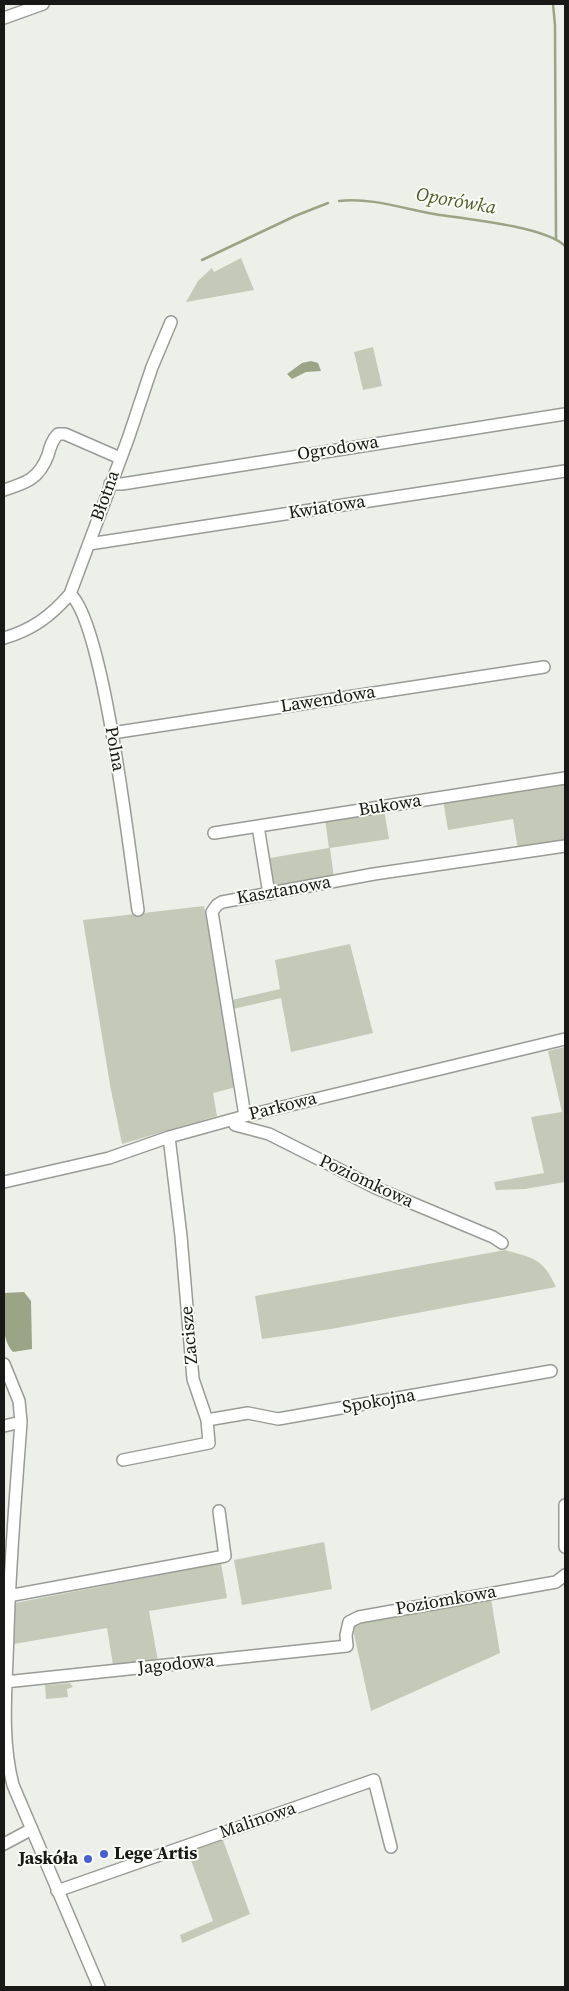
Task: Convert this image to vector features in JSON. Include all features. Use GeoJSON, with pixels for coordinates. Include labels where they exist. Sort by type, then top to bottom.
{"type":"FeatureCollection","features":[{"type":"Feature","properties":{"kind":"street"},"geometry":{"type":"LineString","coordinates":[[4,18],[43,4]]}},
{"type":"Feature","properties":{"kind":"street","name":"Błotna"},"geometry":{"type":"LineString","coordinates":[[4,638],[39,624],[53,614],[70,594],[152,367],[171,322]]}},
{"type":"Feature","properties":{"kind":"street","name":"Ogrodowa"},"geometry":{"type":"LineString","coordinates":[[110,484],[122,484],[565,414]]}},
{"type":"Feature","properties":{"kind":"street"},"geometry":{"type":"LineString","coordinates":[[4,490],[25,484],[34,478],[46,460],[53,439],[58,434],[65,434],[120,458]]}},
{"type":"Feature","properties":{"kind":"street","name":"Kwiatowa"},"geometry":{"type":"LineString","coordinates":[[89,544],[565,471]]}},
{"type":"Feature","properties":{"kind":"street","name":"Polna"},"geometry":{"type":"LineString","coordinates":[[70,594],[77,600],[96,655],[112,733],[138,910]]}},
{"type":"Feature","properties":{"kind":"street","name":"Lawendowa"},"geometry":{"type":"LineString","coordinates":[[112,733],[544,667]]}},
{"type":"Feature","properties":{"kind":"street","name":"Bukowa"},"geometry":{"type":"LineString","coordinates":[[214,833],[565,778]]}},
{"type":"Feature","properties":{"kind":"street"},"geometry":{"type":"LineString","coordinates":[[258,826],[269,894]]}},
{"type":"Feature","properties":{"kind":"street","name":"Kasztanowa"},"geometry":{"type":"LineString","coordinates":[[245,1116],[212,912],[217,905],[222,902],[374,874],[565,846]]}},
{"type":"Feature","properties":{"kind":"street","name":"Parkowa"},"geometry":{"type":"LineString","coordinates":[[4,1182],[109,1158],[169,1137],[245,1116],[565,1039]]}},
{"type":"Feature","properties":{"kind":"street","name":"Poziomkowa"},"geometry":{"type":"LineString","coordinates":[[233,1120],[235,1124],[269,1134],[376,1188],[494,1237],[502,1243]]}},
{"type":"Feature","properties":{"kind":"street","name":"Zacisze"},"geometry":{"type":"LineString","coordinates":[[123,1460],[209,1443],[207,1420],[194,1379],[181,1236],[169,1137]]}},
{"type":"Feature","properties":{"kind":"street"},"geometry":{"type":"LineString","coordinates":[[4,1364],[19,1401],[21,1422],[8,1596],[4,1724],[5,1754],[13,1785],[99,1987]]}},
{"type":"Feature","properties":{"kind":"street","name":"Spokojna"},"geometry":{"type":"LineString","coordinates":[[207,1420],[248,1413],[278,1419],[551,1371]]}},
{"type":"Feature","properties":{"kind":"street"},"geometry":{"type":"LineString","coordinates":[[4,1426],[21,1422]]}},
{"type":"Feature","properties":{"kind":"street"},"geometry":{"type":"LineString","coordinates":[[565,1505],[565,1547]]}},
{"type":"Feature","properties":{"kind":"street"},"geometry":{"type":"LineString","coordinates":[[8,1596],[225,1556],[219,1511]]}},
{"type":"Feature","properties":{"kind":"street","name":"Poziomkowa"},"geometry":{"type":"LineString","coordinates":[[347,1646],[346,1635],[349,1622],[359,1616],[556,1582],[565,1576]]}},
{"type":"Feature","properties":{"kind":"street","name":"Jagodowa"},"geometry":{"type":"LineString","coordinates":[[6,1682],[347,1646]]}},
{"type":"Feature","properties":{"kind":"street","name":"Malinowa"},"geometry":{"type":"LineString","coordinates":[[57,1891],[374,1780],[391,1847]]}},
{"type":"Feature","properties":{"kind":"street"},"geometry":{"type":"LineString","coordinates":[[4,1844],[32,1829]]}},
{"type":"Feature","properties":{"kind":"shaded area"},"geometry":{"type":"Polygon","coordinates":[[[241,258],[254,290],[186,302],[198,281],[212,268],[214,272],[241,258]]]}},
{"type":"Feature","properties":{"kind":"shaded area"},"geometry":{"type":"Polygon","coordinates":[[[373,347],[382,386],[363,390],[354,352],[373,347]]]}},
{"type":"Feature","properties":{"kind":"shaded area"},"geometry":{"type":"Polygon","coordinates":[[[311,361],[318,363],[321,371],[306,372],[292,379],[287,374],[302,363],[311,361]]]}},
{"type":"Feature","properties":{"kind":"shaded area"},"geometry":{"type":"Polygon","coordinates":[[[565,781],[565,842],[518,850],[513,819],[448,830],[443,800],[565,781]]]}},
{"type":"Feature","properties":{"kind":"shaded area"},"geometry":{"type":"Polygon","coordinates":[[[384,810],[389,839],[330,848],[334,878],[280,887],[273,882],[270,858],[329,848],[325,819],[384,810]]]}},
{"type":"Feature","properties":{"kind":"shaded area"},"geometry":{"type":"Polygon","coordinates":[[[204,906],[236,1087],[213,1093],[217,1116],[122,1144],[110,1085],[83,920],[204,906]]]}},
{"type":"Feature","properties":{"kind":"shaded area"},"geometry":{"type":"Polygon","coordinates":[[[350,944],[373,1033],[291,1052],[281,998],[233,1009],[232,1000],[280,989],[275,960],[350,944]]]}},
{"type":"Feature","properties":{"kind":"shaded area"},"geometry":{"type":"Polygon","coordinates":[[[565,1047],[565,1182],[525,1189],[496,1190],[494,1182],[544,1173],[531,1117],[562,1112],[548,1051],[565,1047]]]}},
{"type":"Feature","properties":{"kind":"shaded area"},"geometry":{"type":"Polygon","coordinates":[[[505,1250],[523,1255],[542,1265],[556,1287],[331,1329],[262,1339],[255,1296],[505,1250]]]}},
{"type":"Feature","properties":{"kind":"shaded area"},"geometry":{"type":"Polygon","coordinates":[[[24,1292],[31,1301],[32,1349],[13,1352],[4,1332],[4,1293],[24,1292]]]}},
{"type":"Feature","properties":{"kind":"shaded area"},"geometry":{"type":"Polygon","coordinates":[[[324,1542],[332,1589],[242,1605],[234,1560],[324,1542]]]}},
{"type":"Feature","properties":{"kind":"shaded area"},"geometry":{"type":"Polygon","coordinates":[[[221,1563],[227,1598],[149,1611],[158,1661],[113,1665],[107,1628],[14,1644],[15,1603],[221,1563]]]}},
{"type":"Feature","properties":{"kind":"shaded area"},"geometry":{"type":"Polygon","coordinates":[[[491,1599],[500,1653],[371,1711],[352,1625],[491,1599]]]}},
{"type":"Feature","properties":{"kind":"shaded area"},"geometry":{"type":"Polygon","coordinates":[[[70,1683],[73,1687],[67,1689],[68,1697],[46,1699],[45,1685],[70,1683]]]}},
{"type":"Feature","properties":{"kind":"shaded area"},"geometry":{"type":"Polygon","coordinates":[[[223,1840],[250,1914],[182,1943],[180,1935],[213,1921],[188,1852],[223,1840]]]}},
{"type":"Feature","properties":{"kind":"waterway"},"geometry":{"type":"LineString","coordinates":[[553,4],[555,25],[556,239]]}},
{"type":"Feature","properties":{"kind":"waterway","name":"Oporówka"},"geometry":{"type":"LineString","coordinates":[[339,201],[377,202],[440,215],[506,225],[542,234],[555,239],[565,246]]}},
{"type":"Feature","properties":{"kind":"waterway","name":"Oporówka"},"geometry":{"type":"LineString","coordinates":[[202,260],[295,216],[328,203]]}},
{"type":"Feature","properties":{"kind":"place","name":"Lege Artis"},"geometry":{"type":"Point","coordinates":[104,1854]}},
{"type":"Feature","properties":{"kind":"place","name":"Jaskóła"},"geometry":{"type":"Point","coordinates":[88,1859]}}]}
